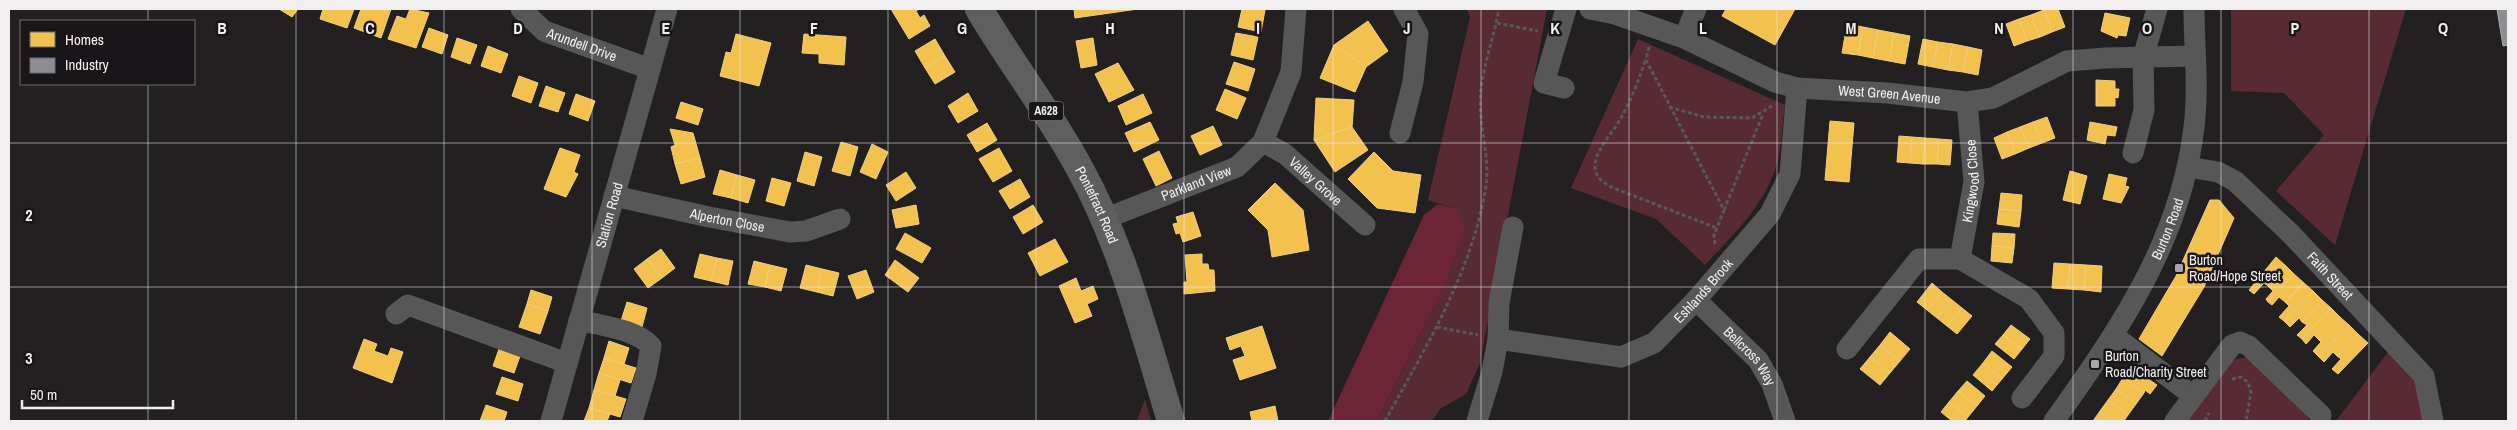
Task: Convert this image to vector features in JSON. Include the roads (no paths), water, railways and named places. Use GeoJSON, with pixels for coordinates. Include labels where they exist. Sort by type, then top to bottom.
{"type":"FeatureCollection","features":[{"type":"Feature","properties":{"kind":"highway","name":"Pontefract Road"},"geometry":{"type":"LineString","coordinates":[[978,9],[1054,124],[1081,170],[1104,219],[1139,315],[1171,421]]}},
{"type":"Feature","properties":{"kind":"street","name":"Arundell Drive"},"geometry":{"type":"LineString","coordinates":[[521,9],[544,31],[650,69]]}},
{"type":"Feature","properties":{"kind":"street","name":"Station Road"},"geometry":{"type":"LineString","coordinates":[[551,421],[667,9]]}},
{"type":"Feature","properties":{"kind":"street","name":"Parkland View"},"geometry":{"type":"LineString","coordinates":[[1104,219],[1237,167],[1263,142],[1291,72],[1296,9]]}},
{"type":"Feature","properties":{"kind":"street"},"geometry":{"type":"LineString","coordinates":[[1400,133],[1413,82],[1418,34],[1404,9]]}},
{"type":"Feature","properties":{"kind":"street"},"geometry":{"type":"LineString","coordinates":[[1564,88],[1544,83],[1566,9]]}},
{"type":"Feature","properties":{"kind":"street","name":"West Green Avenue"},"geometry":{"type":"LineString","coordinates":[[1590,9],[1614,14],[1684,38],[1775,82],[1797,88],[1887,93],[1967,102],[1993,98],[2067,61],[2194,56]]}},
{"type":"Feature","properties":{"kind":"street"},"geometry":{"type":"LineString","coordinates":[[1684,38],[1696,9]]}},
{"type":"Feature","properties":{"kind":"street"},"geometry":{"type":"LineString","coordinates":[[2133,153],[2144,110],[2143,58],[2157,9]]}},
{"type":"Feature","properties":{"kind":"street","name":"Burton Road"},"geometry":{"type":"LineString","coordinates":[[2054,421],[2113,335],[2154,267],[2166,238],[2188,167],[2195,125],[2194,9]]}},
{"type":"Feature","properties":{"kind":"street","name":"Eshlands Brook"},"geometry":{"type":"LineString","coordinates":[[1498,339],[1621,357],[1654,343],[1696,300],[1770,214],[1790,174],[1797,88]]}},
{"type":"Feature","properties":{"kind":"street","name":"Kingwood Close"},"geometry":{"type":"LineString","coordinates":[[1960,259],[1974,182],[1967,102]]}},
{"type":"Feature","properties":{"kind":"street","name":"Valley Grove"},"geometry":{"type":"LineString","coordinates":[[1263,142],[1285,154],[1365,225]]}},
{"type":"Feature","properties":{"kind":"street","name":"Faith Street"},"geometry":{"type":"LineString","coordinates":[[2188,167],[2218,172],[2235,181],[2292,234],[2424,376],[2433,421]]}},
{"type":"Feature","properties":{"kind":"street","name":"Alperton Close"},"geometry":{"type":"LineString","coordinates":[[614,196],[709,217],[790,232],[815,229],[840,220]]}},
{"type":"Feature","properties":{"kind":"street"},"geometry":{"type":"LineString","coordinates":[[1477,421],[1492,372],[1498,339],[1498,303],[1514,227]]}},
{"type":"Feature","properties":{"kind":"street"},"geometry":{"type":"LineString","coordinates":[[1847,349],[1919,259],[1960,259],[2029,299],[2054,333],[2054,356],[2022,398]]}},
{"type":"Feature","properties":{"kind":"street","name":"Bellcross Way"},"geometry":{"type":"LineString","coordinates":[[1696,300],[1758,360],[1772,384],[1785,421]]}},
{"type":"Feature","properties":{"kind":"street"},"geometry":{"type":"LineString","coordinates":[[396,314],[408,305],[567,363]]}},
{"type":"Feature","properties":{"kind":"street"},"geometry":{"type":"LineString","coordinates":[[579,320],[635,335],[645,340],[651,346],[646,374],[632,421]]}},
{"type":"Feature","properties":{"kind":"street"},"geometry":{"type":"LineString","coordinates":[[2113,335],[2192,395]]}},
{"type":"Feature","properties":{"kind":"street"},"geometry":{"type":"LineString","coordinates":[[2175,421],[2192,395],[2232,345],[2240,342],[2249,346],[2321,416]]}},
{"type":"Feature","properties":{"kind":"place","name":"Burton Road/Hope Street"},"geometry":{"type":"Point","coordinates":[2179,268]}},
{"type":"Feature","properties":{"kind":"place","name":"Burton Road/Charity Street"},"geometry":{"type":"Point","coordinates":[2095,364]}}]}
